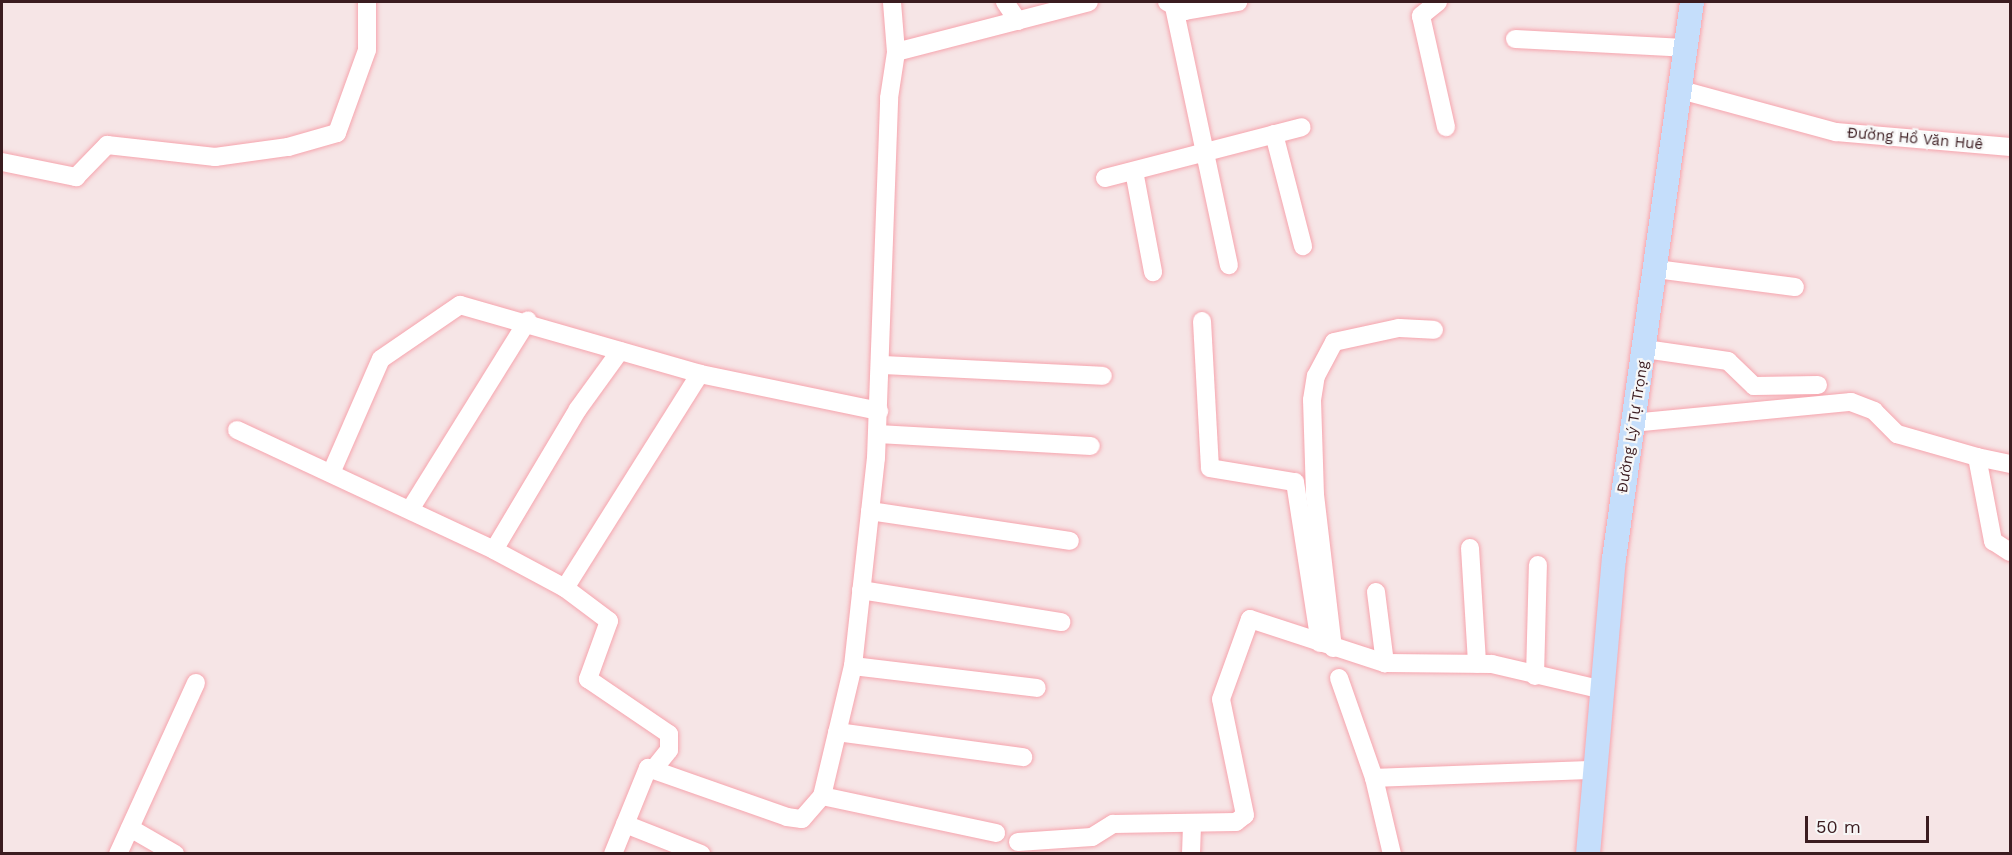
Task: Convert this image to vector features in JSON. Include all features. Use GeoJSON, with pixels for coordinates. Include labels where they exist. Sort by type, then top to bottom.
{"type":"FeatureCollection","features":[{"type":"Feature","properties":{"kind":"main road","name":"Đường Lý Tự Trọng"},"geometry":{"type":"LineString","coordinates":[[1588,854],[1594,770],[1632,423],[1645,349],[1692,2]]}},
{"type":"Feature","properties":{"kind":"street"},"geometry":{"type":"LineString","coordinates":[[2,162],[76,177],[107,145],[215,157],[288,147],[337,133],[367,50],[367,2]]}},
{"type":"Feature","properties":{"kind":"street"},"geometry":{"type":"LineString","coordinates":[[655,767],[787,817],[802,819],[822,796],[853,666],[878,434],[889,98],[896,52],[892,2]]}},
{"type":"Feature","properties":{"kind":"street"},"geometry":{"type":"LineString","coordinates":[[1005,2],[1018,21]]}},
{"type":"Feature","properties":{"kind":"street"},"geometry":{"type":"LineString","coordinates":[[896,52],[1089,2]]}},
{"type":"Feature","properties":{"kind":"street"},"geometry":{"type":"LineString","coordinates":[[1171,4],[1185,12],[1238,2]]}},
{"type":"Feature","properties":{"kind":"street"},"geometry":{"type":"LineString","coordinates":[[1438,2],[1421,16],[1446,127]]}},
{"type":"Feature","properties":{"kind":"street"},"geometry":{"type":"LineString","coordinates":[[1171,4],[1229,265]]}},
{"type":"Feature","properties":{"kind":"street"},"geometry":{"type":"LineString","coordinates":[[1515,39],[1685,48]]}},
{"type":"Feature","properties":{"kind":"street","name":"Đường Hồ Văn Huê"},"geometry":{"type":"LineString","coordinates":[[1681,90],[1836,132],[2010,147]]}},
{"type":"Feature","properties":{"kind":"street"},"geometry":{"type":"LineString","coordinates":[[1105,178],[1302,128]]}},
{"type":"Feature","properties":{"kind":"street"},"geometry":{"type":"LineString","coordinates":[[1274,134],[1303,246]]}},
{"type":"Feature","properties":{"kind":"street"},"geometry":{"type":"LineString","coordinates":[[1134,171],[1154,272]]}},
{"type":"Feature","properties":{"kind":"street"},"geometry":{"type":"LineString","coordinates":[[1656,269],[1795,287]]}},
{"type":"Feature","properties":{"kind":"street"},"geometry":{"type":"LineString","coordinates":[[332,471],[381,359],[399,343],[460,305],[528,321],[700,374],[879,411]]}},
{"type":"Feature","properties":{"kind":"street"},"geometry":{"type":"LineString","coordinates":[[411,508],[528,321]]}},
{"type":"Feature","properties":{"kind":"street"},"geometry":{"type":"LineString","coordinates":[[1202,321],[1210,468],[1295,482],[1327,645]]}},
{"type":"Feature","properties":{"kind":"street"},"geometry":{"type":"LineString","coordinates":[[1327,645],[1315,495],[1312,400],[1316,376],[1334,342],[1399,328],[1434,330]]}},
{"type":"Feature","properties":{"kind":"street"},"geometry":{"type":"LineString","coordinates":[[1645,349],[1728,361],[1754,386],[1818,385]]}},
{"type":"Feature","properties":{"kind":"street"},"geometry":{"type":"LineString","coordinates":[[494,550],[578,409],[620,351]]}},
{"type":"Feature","properties":{"kind":"street"},"geometry":{"type":"LineString","coordinates":[[882,365],[1103,376]]}},
{"type":"Feature","properties":{"kind":"street"},"geometry":{"type":"LineString","coordinates":[[565,588],[700,374]]}},
{"type":"Feature","properties":{"kind":"street"},"geometry":{"type":"LineString","coordinates":[[1632,423],[1851,402],[1879,415],[1897,434],[2010,464]]}},
{"type":"Feature","properties":{"kind":"street"},"geometry":{"type":"LineString","coordinates":[[237,430],[332,471],[494,550],[565,588],[609,621],[588,679],[669,734],[669,750],[655,767],[645,774],[613,854]]}},
{"type":"Feature","properties":{"kind":"street"},"geometry":{"type":"LineString","coordinates":[[878,434],[1091,446]]}},
{"type":"Feature","properties":{"kind":"street"},"geometry":{"type":"LineString","coordinates":[[1977,457],[1993,541],[2010,552]]}},
{"type":"Feature","properties":{"kind":"street"},"geometry":{"type":"LineString","coordinates":[[870,510],[1070,541]]}},
{"type":"Feature","properties":{"kind":"street"},"geometry":{"type":"LineString","coordinates":[[1470,548],[1477,664]]}},
{"type":"Feature","properties":{"kind":"street"},"geometry":{"type":"LineString","coordinates":[[1535,676],[1538,565]]}},
{"type":"Feature","properties":{"kind":"street"},"geometry":{"type":"LineString","coordinates":[[861,590],[1061,622]]}},
{"type":"Feature","properties":{"kind":"street"},"geometry":{"type":"LineString","coordinates":[[1376,592],[1385,663]]}},
{"type":"Feature","properties":{"kind":"street"},"geometry":{"type":"LineString","coordinates":[[1018,842],[1092,837],[1113,824],[1236,822],[1245,815],[1221,699],[1245,627],[1256,619],[1385,663],[1477,664],[1603,690]]}},
{"type":"Feature","properties":{"kind":"street"},"geometry":{"type":"LineString","coordinates":[[853,666],[1037,688]]}},
{"type":"Feature","properties":{"kind":"street"},"geometry":{"type":"LineString","coordinates":[[1339,678],[1374,778],[1392,854]]}},
{"type":"Feature","properties":{"kind":"street"},"geometry":{"type":"LineString","coordinates":[[118,854],[196,683]]}},
{"type":"Feature","properties":{"kind":"street"},"geometry":{"type":"LineString","coordinates":[[837,732],[1023,757]]}},
{"type":"Feature","properties":{"kind":"street"},"geometry":{"type":"LineString","coordinates":[[1374,778],[1594,770]]}},
{"type":"Feature","properties":{"kind":"street"},"geometry":{"type":"LineString","coordinates":[[822,796],[996,833]]}},
{"type":"Feature","properties":{"kind":"street"},"geometry":{"type":"LineString","coordinates":[[1191,854],[1192,823]]}},
{"type":"Feature","properties":{"kind":"street"},"geometry":{"type":"LineString","coordinates":[[625,824],[701,854]]}},
{"type":"Feature","properties":{"kind":"street"},"geometry":{"type":"LineString","coordinates":[[130,828],[175,854]]}}]}
